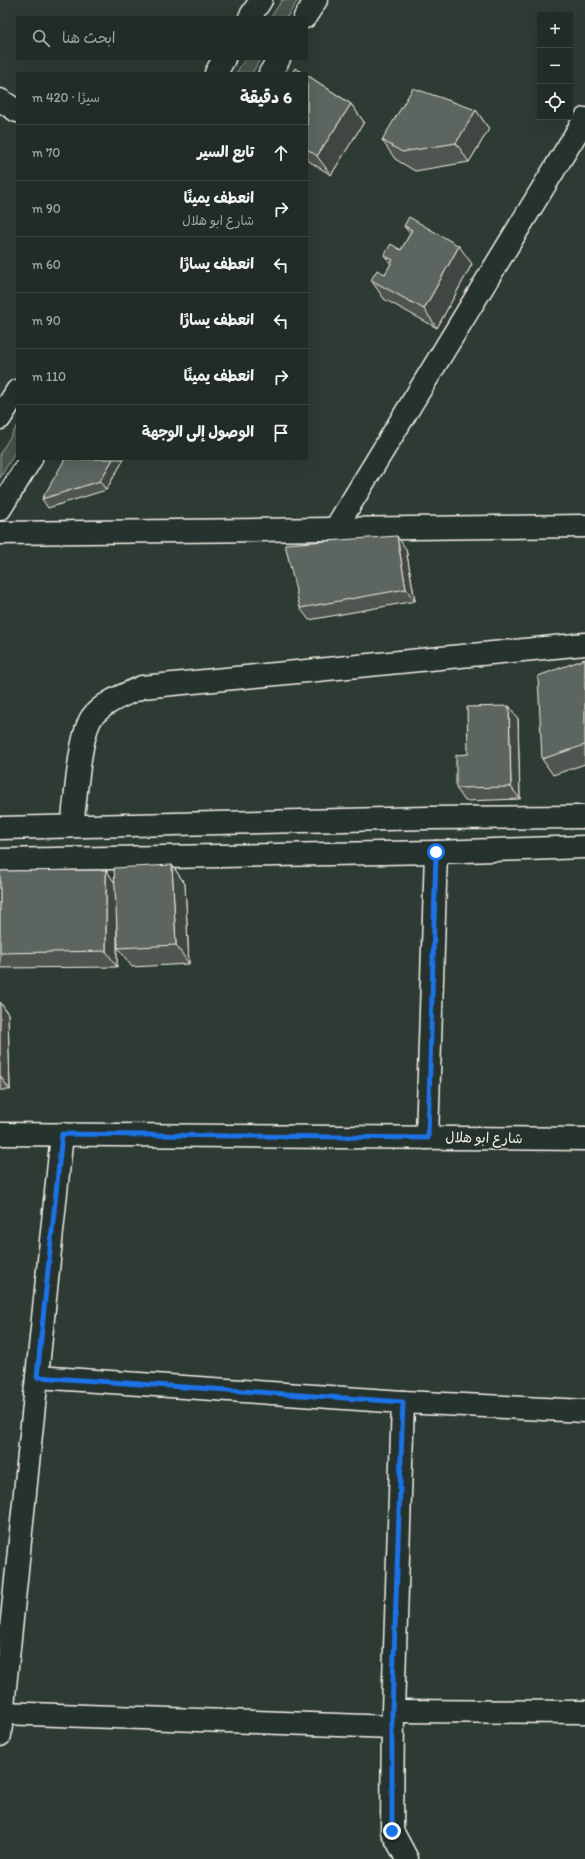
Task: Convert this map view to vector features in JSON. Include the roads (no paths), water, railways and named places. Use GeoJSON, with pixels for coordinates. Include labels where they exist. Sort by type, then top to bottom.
{"type":"FeatureCollection","features":[{"type":"Feature","properties":{"kind":"street"},"geometry":{"type":"LineString","coordinates":[[251,16],[260,0]]}},
{"type":"Feature","properties":{"kind":"street"},"geometry":{"type":"LineString","coordinates":[[306,16],[316,0]]}},
{"type":"Feature","properties":{"kind":"street"},"geometry":{"type":"LineString","coordinates":[[217,72],[223,60]]}},
{"type":"Feature","properties":{"kind":"street"},"geometry":{"type":"LineString","coordinates":[[271,72],[278,60]]}},
{"type":"Feature","properties":{"kind":"street"},"geometry":{"type":"LineString","coordinates":[[0,100],[16,110]]}},
{"type":"Feature","properties":{"kind":"street"},"geometry":{"type":"LineString","coordinates":[[335,529],[579,140],[585,119]]}},
{"type":"Feature","properties":{"kind":"street"},"geometry":{"type":"LineString","coordinates":[[1,414],[16,392]]}},
{"type":"Feature","properties":{"kind":"street"},"geometry":{"type":"LineString","coordinates":[[0,510],[30,460]]}},
{"type":"Feature","properties":{"kind":"street"},"geometry":{"type":"LineString","coordinates":[[0,533],[585,526]]}},
{"type":"Feature","properties":{"kind":"street"},"geometry":{"type":"LineString","coordinates":[[72,825],[84,736],[92,717],[113,700],[142,687],[585,644]]}},
{"type":"Feature","properties":{"kind":"street"},"geometry":{"type":"LineString","coordinates":[[0,828],[72,825],[427,818],[585,817]]}},
{"type":"Feature","properties":{"kind":"street"},"geometry":{"type":"LineString","coordinates":[[0,860],[436,852],[585,847]]}},
{"type":"Feature","properties":{"kind":"street"},"geometry":{"type":"LineString","coordinates":[[428,1138],[436,852]]}},
{"type":"Feature","properties":{"kind":"street","name":"شارع ابو هلال"},"geometry":{"type":"LineString","coordinates":[[0,1134],[585,1139]]}},
{"type":"Feature","properties":{"kind":"street"},"geometry":{"type":"LineString","coordinates":[[0,1735],[9,1557],[37,1377],[62,1134]]}},
{"type":"Feature","properties":{"kind":"street"},"geometry":{"type":"LineString","coordinates":[[37,1377],[403,1402],[585,1411]]}},
{"type":"Feature","properties":{"kind":"street"},"geometry":{"type":"LineString","coordinates":[[403,1402],[392,1719],[392,1831],[407,1859]]}},
{"type":"Feature","properties":{"kind":"street"},"geometry":{"type":"LineString","coordinates":[[2,1713],[392,1719],[585,1712]]}}]}
